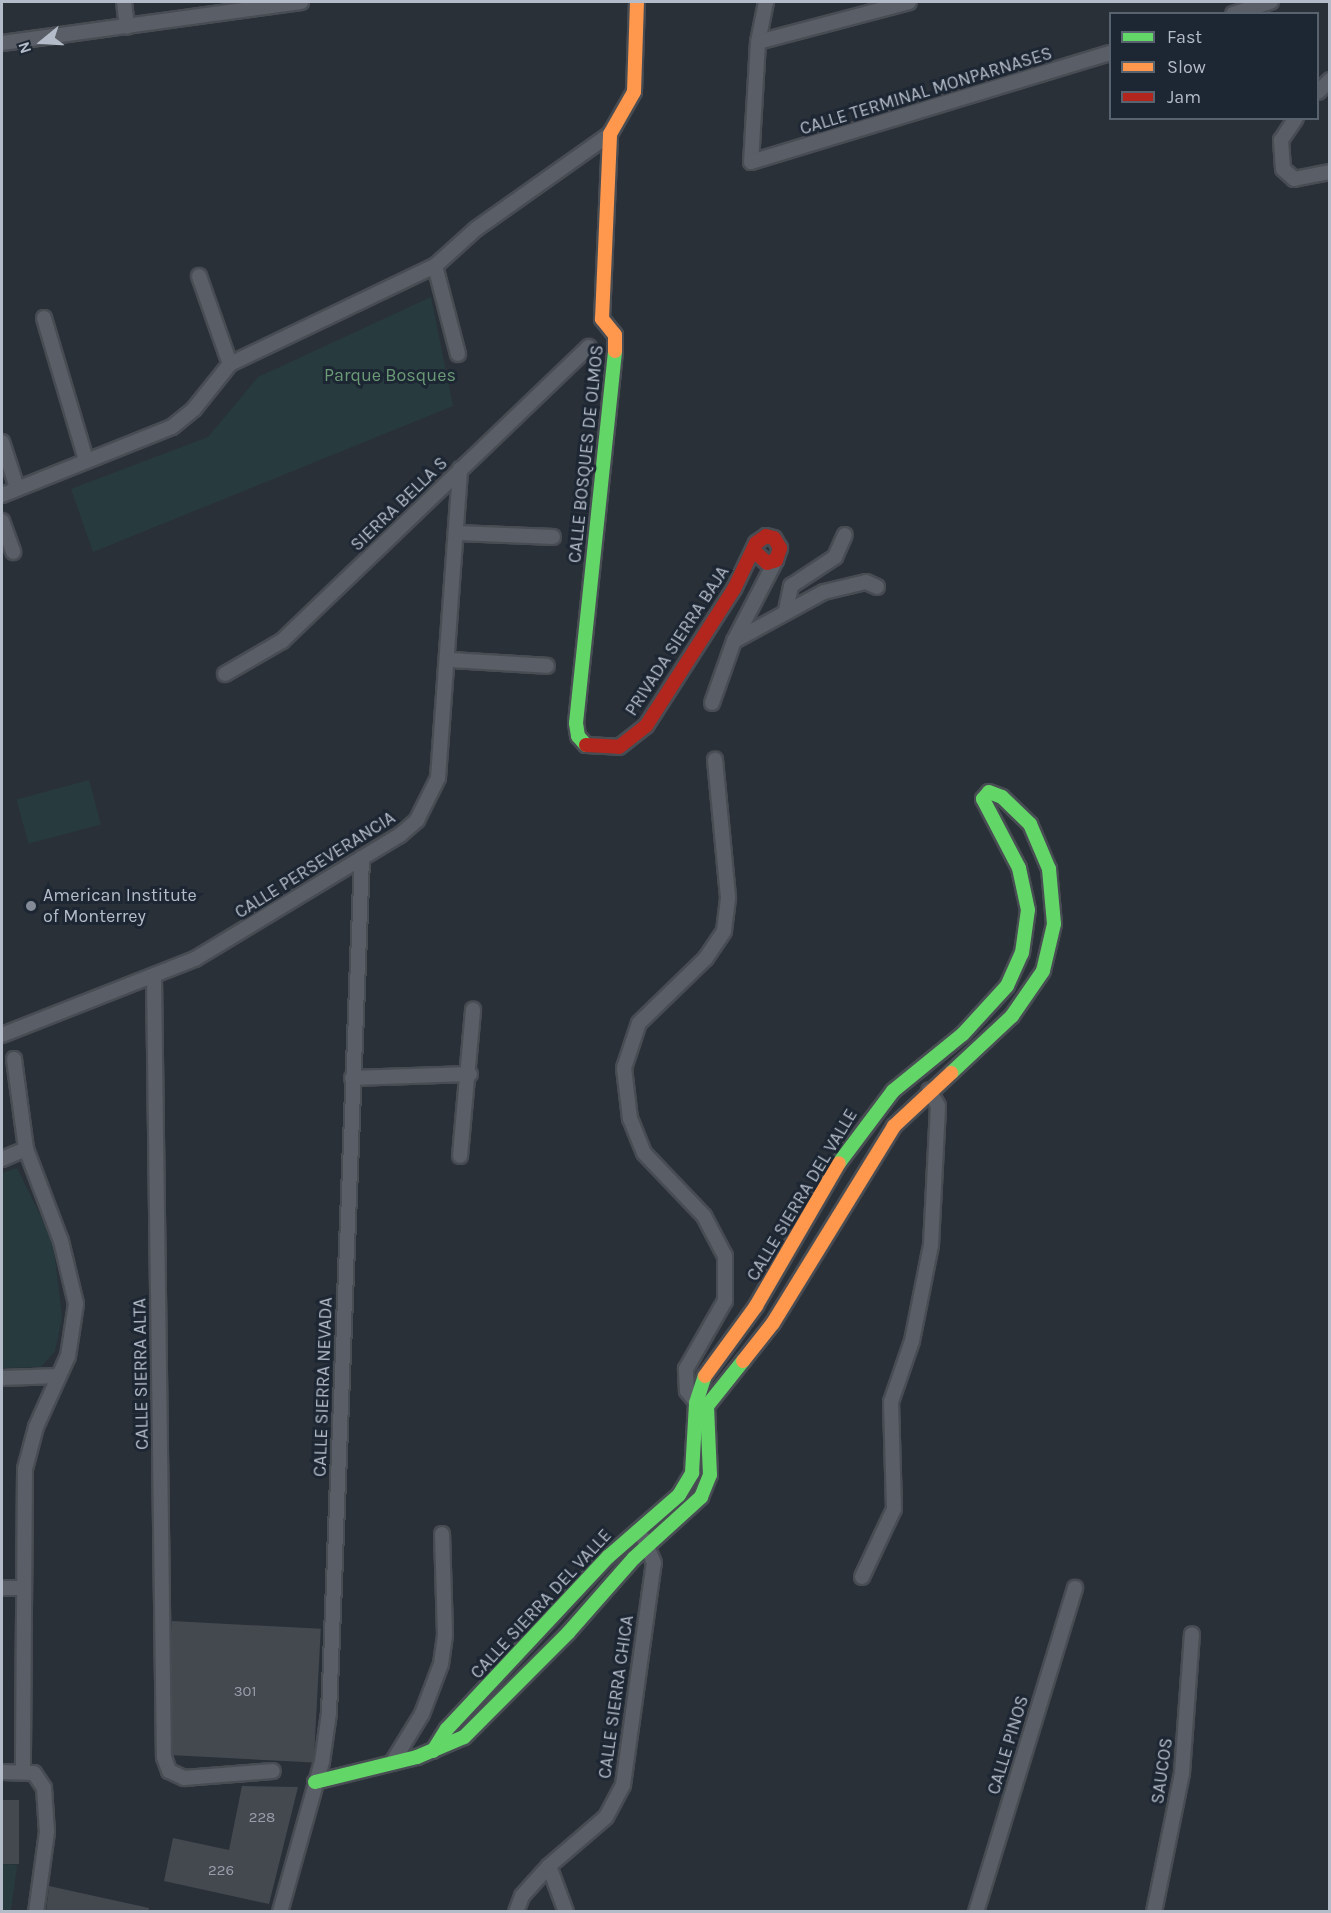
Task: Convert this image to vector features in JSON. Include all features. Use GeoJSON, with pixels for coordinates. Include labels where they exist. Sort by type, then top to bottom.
{"type":"FeatureCollection","features":[{"type":"Feature","properties":{"kind":"street"},"geometry":{"type":"LineString","coordinates":[[124,2],[127,27]]}},
{"type":"Feature","properties":{"kind":"street"},"geometry":{"type":"LineString","coordinates":[[2,43],[301,2]]}},
{"type":"Feature","properties":{"kind":"street","name":"CALLE BOSQUES DE OLMOS"},"geometry":{"type":"LineString","coordinates":[[589,748],[578,736],[576,723],[615,357],[615,335],[602,319],[610,134],[634,92],[637,2]]}},
{"type":"Feature","properties":{"kind":"street"},"geometry":{"type":"LineString","coordinates":[[766,2],[758,42],[909,2]]}},
{"type":"Feature","properties":{"kind":"street"},"geometry":{"type":"LineString","coordinates":[[1239,12],[1271,2]]}},
{"type":"Feature","properties":{"kind":"street","name":"CALLE TERMINAL MONPARNASES"},"geometry":{"type":"LineString","coordinates":[[758,42],[751,162],[1109,53]]}},
{"type":"Feature","properties":{"kind":"street"},"geometry":{"type":"LineString","coordinates":[[1295,120],[1281,140],[1283,169],[1294,179],[1329,172]]}},
{"type":"Feature","properties":{"kind":"street"},"geometry":{"type":"LineString","coordinates":[[2,495],[172,427],[194,409],[230,364],[435,266],[476,229],[610,134]]}},
{"type":"Feature","properties":{"kind":"street"},"geometry":{"type":"LineString","coordinates":[[435,266],[458,354]]}},
{"type":"Feature","properties":{"kind":"street"},"geometry":{"type":"LineString","coordinates":[[199,276],[230,364]]}},
{"type":"Feature","properties":{"kind":"street"},"geometry":{"type":"LineString","coordinates":[[44,318],[86,460]]}},
{"type":"Feature","properties":{"kind":"street","name":"SIERRA BELLA S"},"geometry":{"type":"LineString","coordinates":[[225,674],[282,641],[589,347]]}},
{"type":"Feature","properties":{"kind":"street"},"geometry":{"type":"LineString","coordinates":[[2,442],[17,488]]}},
{"type":"Feature","properties":{"kind":"street","name":"CALLE PERSEVERANCIA"},"geometry":{"type":"LineString","coordinates":[[2,1035],[154,976],[231,938],[400,835],[430,802],[438,778],[450,660],[460,470]]}},
{"type":"Feature","properties":{"kind":"street"},"geometry":{"type":"LineString","coordinates":[[2,521],[12,552]]}},
{"type":"Feature","properties":{"kind":"street"},"geometry":{"type":"LineString","coordinates":[[458,533],[553,537]]}},
{"type":"Feature","properties":{"kind":"street"},"geometry":{"type":"LineString","coordinates":[[786,610],[791,586],[836,557],[845,535]]}},
{"type":"Feature","properties":{"kind":"street","name":"PRIVADA SIERRA BAJA"},"geometry":{"type":"LineString","coordinates":[[589,748],[619,747],[646,726],[762,537],[774,538],[780,548],[776,560]]}},
{"type":"Feature","properties":{"kind":"street"},"geometry":{"type":"LineString","coordinates":[[712,703],[735,641],[776,560],[759,559],[754,551]]}},
{"type":"Feature","properties":{"kind":"street"},"geometry":{"type":"LineString","coordinates":[[735,641],[786,610],[838,586],[866,582],[876,587]]}},
{"type":"Feature","properties":{"kind":"street"},"geometry":{"type":"LineString","coordinates":[[450,660],[547,666]]}},
{"type":"Feature","properties":{"kind":"street"},"geometry":{"type":"LineString","coordinates":[[701,1408],[687,1391],[686,1369],[725,1300],[725,1256],[704,1216],[644,1153],[630,1119],[624,1068],[639,1023],[706,958],[724,931],[728,897],[715,760]]}},
{"type":"Feature","properties":{"kind":"street","name":"CALLE SIERRA DEL VALLE"},"geometry":{"type":"LineString","coordinates":[[433,1751],[447,1729],[636,1531],[679,1495],[692,1473],[705,1376],[756,1306],[854,1137],[893,1091],[993,1004],[1016,970],[1027,932],[1025,892],[1011,850],[985,807],[983,796],[988,792],[1022,813],[1040,840],[1054,895],[1051,949],[1043,971],[1012,1016],[929,1090],[881,1143],[773,1323],[701,1408]]}},
{"type":"Feature","properties":{"kind":"street","name":"CALLE SIERRA NEVADA"},"geometry":{"type":"LineString","coordinates":[[280,1911],[315,1782],[330,1692],[362,858]]}},
{"type":"Feature","properties":{"kind":"street","name":"CALLE SIERRA ALTA"},"geometry":{"type":"LineString","coordinates":[[154,976],[164,1749],[169,1771],[184,1778],[273,1771]]}},
{"type":"Feature","properties":{"kind":"street"},"geometry":{"type":"LineString","coordinates":[[460,1156],[470,1074],[473,1010]]}},
{"type":"Feature","properties":{"kind":"street"},"geometry":{"type":"LineString","coordinates":[[14,1059],[26,1149],[61,1241],[76,1304],[76,1326],[59,1376],[36,1427],[25,1469],[23,1772]]}},
{"type":"Feature","properties":{"kind":"street"},"geometry":{"type":"LineString","coordinates":[[352,1078],[470,1074]]}},
{"type":"Feature","properties":{"kind":"street"},"geometry":{"type":"LineString","coordinates":[[862,1577],[894,1509],[891,1402],[912,1341],[931,1245],[939,1106],[929,1090]]}},
{"type":"Feature","properties":{"kind":"street"},"geometry":{"type":"LineString","coordinates":[[2,1159],[26,1149]]}},
{"type":"Feature","properties":{"kind":"street"},"geometry":{"type":"LineString","coordinates":[[2,1378],[59,1376]]}},
{"type":"Feature","properties":{"kind":"street","name":"CALLE SIERRA DEL VALLE"},"geometry":{"type":"LineString","coordinates":[[315,1782],[433,1751],[464,1737],[496,1709],[648,1544],[693,1506],[706,1486],[711,1456],[701,1408]]}},
{"type":"Feature","properties":{"kind":"street"},"geometry":{"type":"LineString","coordinates":[[636,1531],[648,1544]]}},
{"type":"Feature","properties":{"kind":"street"},"geometry":{"type":"LineString","coordinates":[[392,1763],[422,1714],[441,1664],[445,1634],[442,1534]]}},
{"type":"Feature","properties":{"kind":"street","name":"CALLE SIERRA CHICA"},"geometry":{"type":"LineString","coordinates":[[516,1911],[529,1887],[549,1866],[594,1831],[623,1785],[654,1563],[648,1544]]}},
{"type":"Feature","properties":{"kind":"street"},"geometry":{"type":"LineString","coordinates":[[2,1588],[23,1588]]}},
{"type":"Feature","properties":{"kind":"street","name":"CALLE PINOS"},"geometry":{"type":"LineString","coordinates":[[976,1911],[1075,1588]]}},
{"type":"Feature","properties":{"kind":"street","name":"SAUCOS"},"geometry":{"type":"LineString","coordinates":[[1154,1911],[1182,1773],[1192,1634]]}},
{"type":"Feature","properties":{"kind":"street"},"geometry":{"type":"LineString","coordinates":[[2,1772],[23,1772],[40,1778],[47,1802],[36,1911]]}},
{"type":"Feature","properties":{"kind":"street"},"geometry":{"type":"LineString","coordinates":[[549,1866],[566,1911]]}},
{"type":"Feature","properties":{"kind":"green space","name":"Parque Bosques"},"geometry":{"type":"Polygon","coordinates":[[[431,297],[453,406],[93,552],[71,489],[208,437],[258,377],[431,297]]]}},
{"type":"Feature","properties":{"kind":"green space"},"geometry":{"type":"Polygon","coordinates":[[[89,780],[101,824],[28,844],[17,799],[89,780]]]}},
{"type":"Feature","properties":{"kind":"green space"},"geometry":{"type":"Polygon","coordinates":[[[17,1168],[53,1241],[62,1318],[55,1351],[41,1367],[2,1368],[2,1173],[17,1168]]]}},
{"type":"Feature","properties":{"kind":"green space"},"geometry":{"type":"Polygon","coordinates":[[[2,1864],[17,1865],[11,1911],[2,1912],[2,1864]]]}},
{"type":"Feature","properties":{"kind":"building"},"geometry":{"type":"Polygon","coordinates":[[[172,1621],[321,1629],[314,1763],[165,1755],[172,1621]]]}},
{"type":"Feature","properties":{"kind":"building"},"geometry":{"type":"Polygon","coordinates":[[[242,1786],[298,1787],[269,1904],[164,1881],[173,1838],[229,1850],[242,1786]]]}},
{"type":"Feature","properties":{"kind":"building"},"geometry":{"type":"Polygon","coordinates":[[[2,1800],[19,1800],[19,1864],[2,1864],[2,1800]]]}},
{"type":"Feature","properties":{"kind":"building"},"geometry":{"type":"Polygon","coordinates":[[[49,1886],[149,1908],[148,1912],[46,1912],[49,1886]]]}},
{"type":"Feature","properties":{"kind":"traffic: fast"},"geometry":{"type":"LineString","coordinates":[[586,745],[578,736],[576,723],[615,351]]}},
{"type":"Feature","properties":{"kind":"traffic: fast"},"geometry":{"type":"LineString","coordinates":[[839,1163],[893,1091],[963,1034],[1007,986],[1022,953],[1028,910],[1019,868],[983,799],[989,792],[1002,797],[1030,824],[1049,869],[1054,924],[1043,971],[1012,1016],[951,1073]]}},
{"type":"Feature","properties":{"kind":"traffic: fast"},"geometry":{"type":"LineString","coordinates":[[315,1782],[417,1757],[464,1737],[568,1633],[634,1558],[701,1497],[710,1475],[707,1406],[743,1361]]}},
{"type":"Feature","properties":{"kind":"traffic: fast"},"geometry":{"type":"LineString","coordinates":[[433,1751],[447,1729],[608,1557],[679,1495],[692,1473],[696,1403],[705,1376]]}},
{"type":"Feature","properties":{"kind":"traffic: slow"},"geometry":{"type":"LineString","coordinates":[[615,351],[615,335],[602,319],[610,134],[634,92],[637,2]]}},
{"type":"Feature","properties":{"kind":"traffic: slow"},"geometry":{"type":"LineString","coordinates":[[743,1361],[773,1323],[894,1126],[951,1073]]}},
{"type":"Feature","properties":{"kind":"traffic: slow"},"geometry":{"type":"LineString","coordinates":[[705,1376],[756,1306],[839,1163]]}},
{"type":"Feature","properties":{"kind":"traffic: jam"},"geometry":{"type":"LineString","coordinates":[[586,745],[619,747],[646,726],[734,589],[756,543],[766,536],[774,538],[780,548],[776,560],[767,563],[754,551]]}},
{"type":"Feature","properties":{"kind":"place","name":"American Institute of Monterrey"},"geometry":{"type":"Point","coordinates":[31,906]}}]}
